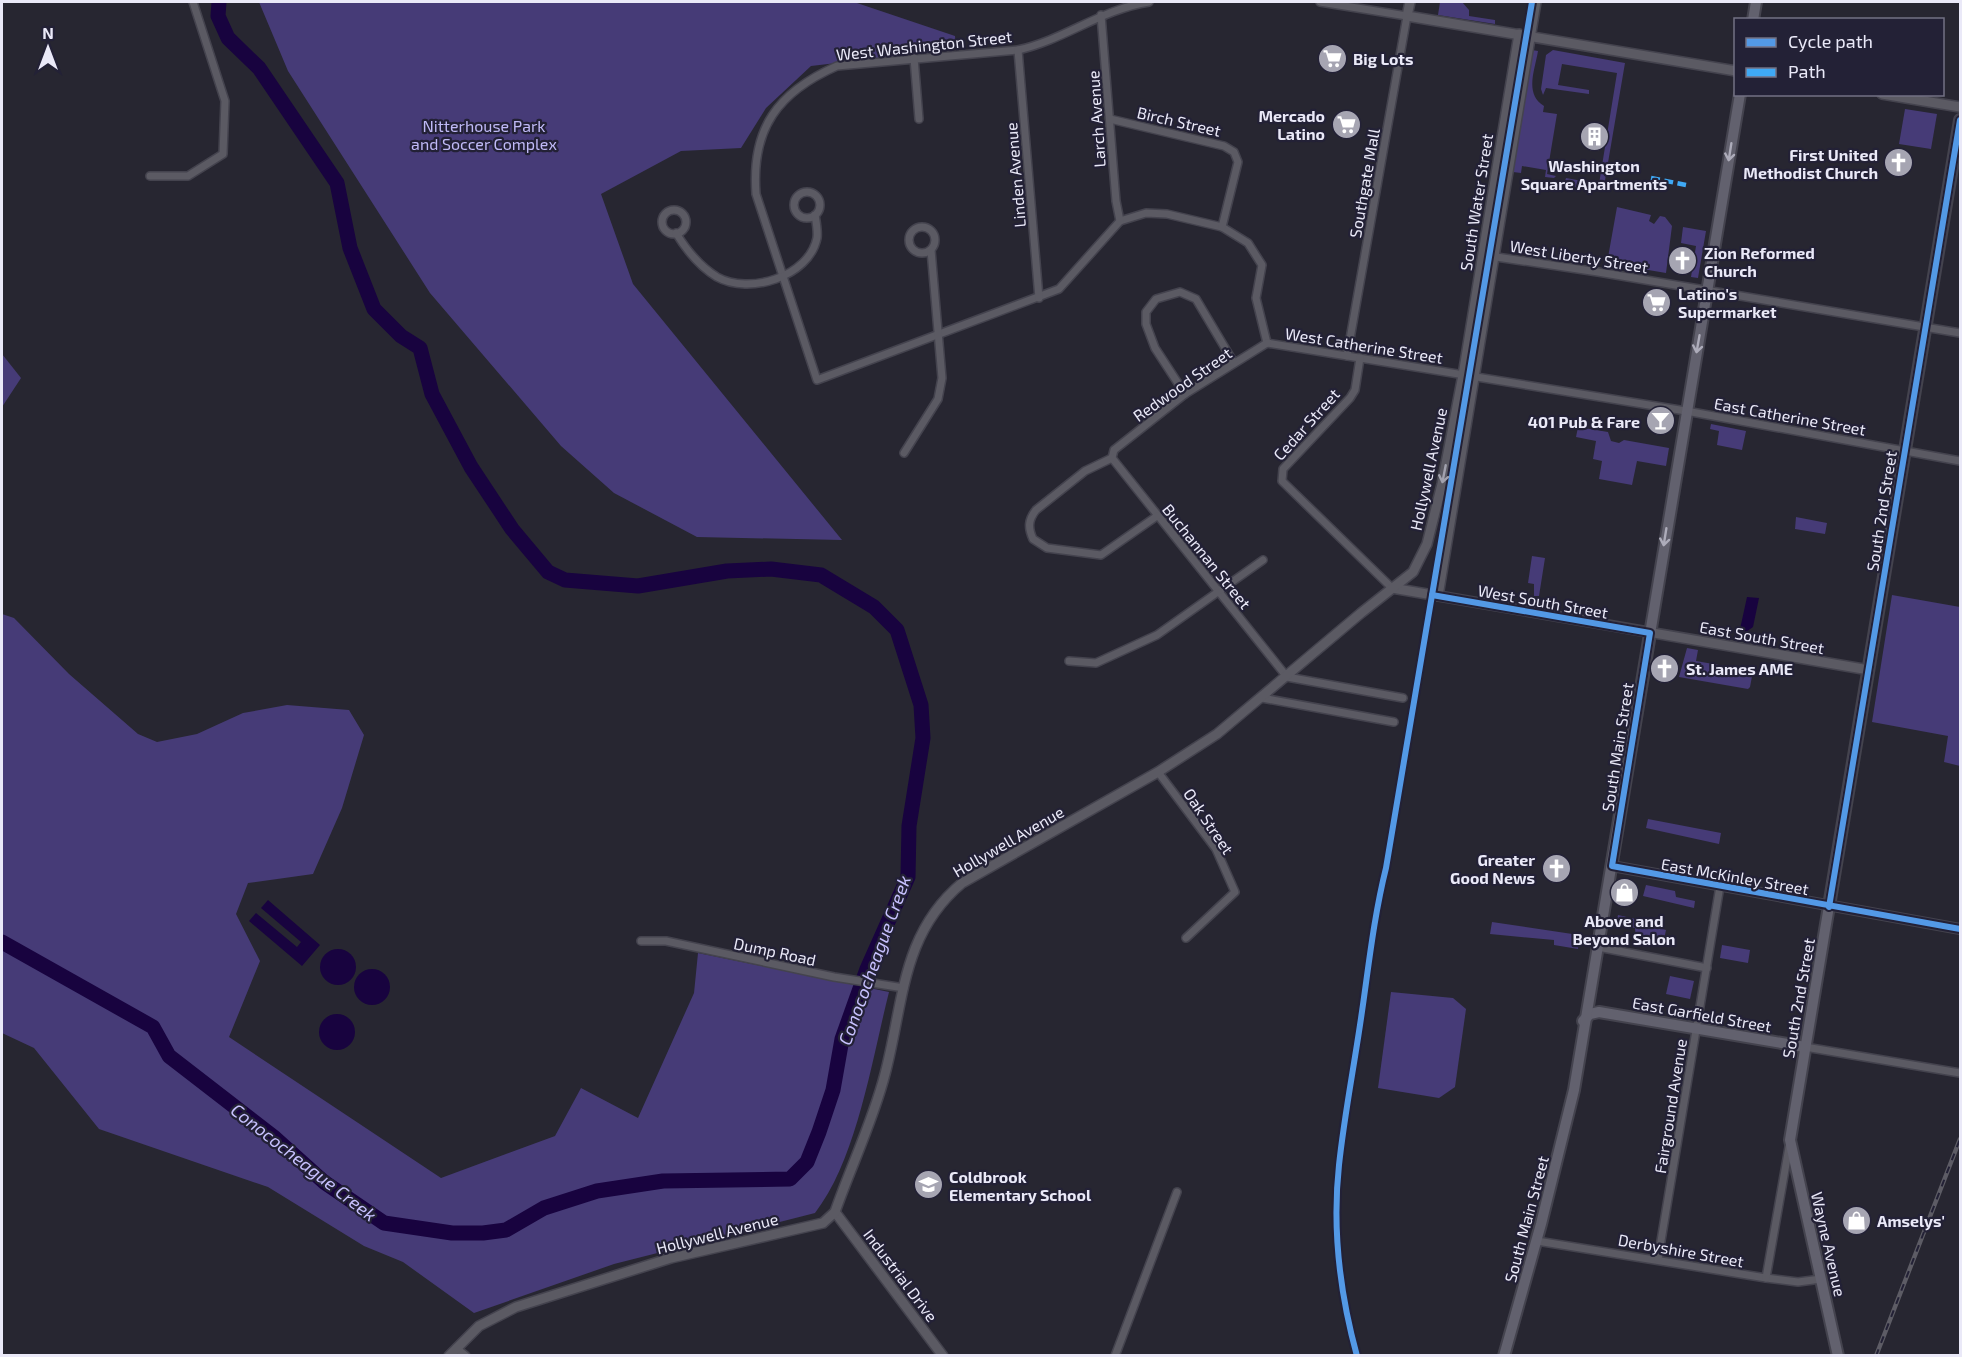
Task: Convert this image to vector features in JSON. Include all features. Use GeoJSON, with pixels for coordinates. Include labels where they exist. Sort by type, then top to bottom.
{"type":"FeatureCollection","features":[{"type":"Feature","properties":{"kind":"main road"},"geometry":{"type":"LineString","coordinates":[[1753,18],[1756,2]]}},
{"type":"Feature","properties":{"kind":"main road","name":"South Main Street"},"geometry":{"type":"LineString","coordinates":[[1504,1356],[1537,1241],[1570,1109],[1740,96]]}},
{"type":"Feature","properties":{"kind":"main road","name":"South 2nd Street"},"geometry":{"type":"LineString","coordinates":[[1790,1140],[1960,120]]}},
{"type":"Feature","properties":{"kind":"main road"},"geometry":{"type":"LineString","coordinates":[[1587,1000],[1599,1012]]}},
{"type":"Feature","properties":{"kind":"main road"},"geometry":{"type":"LineString","coordinates":[[1583,1021],[1590,1014],[1599,1012]]}},
{"type":"Feature","properties":{"kind":"main road","name":"East Garfield Street"},"geometry":{"type":"LineString","coordinates":[[1599,1012],[1805,1047]]}},
{"type":"Feature","properties":{"kind":"main road","name":"Wayne Avenue"},"geometry":{"type":"LineString","coordinates":[[1790,1140],[1838,1356]]}},
{"type":"Feature","properties":{"kind":"street"},"geometry":{"type":"LineString","coordinates":[[150,176],[188,176],[223,154],[225,101],[192,2]]}},
{"type":"Feature","properties":{"kind":"street","name":"West Washington Street"},"geometry":{"type":"LineString","coordinates":[[938,335],[817,380],[756,194],[756,156],[769,119],[788,94],[810,78],[837,66],[1018,50],[1038,46],[1101,15],[1149,2]]}},
{"type":"Feature","properties":{"kind":"street"},"geometry":{"type":"LineString","coordinates":[[1320,2],[1734,71]]}},
{"type":"Feature","properties":{"kind":"street"},"geometry":{"type":"LineString","coordinates":[[1407,16],[1410,2]]}},
{"type":"Feature","properties":{"kind":"street","name":"South Water Street"},"geometry":{"type":"LineString","coordinates":[[1468,376],[1494,257],[1536,2]]}},
{"type":"Feature","properties":{"kind":"street","name":"Larch Avenue"},"geometry":{"type":"LineString","coordinates":[[1101,15],[1116,201],[1120,221]]}},
{"type":"Feature","properties":{"kind":"street","name":"Southgate Mall"},"geometry":{"type":"LineString","coordinates":[[1347,356],[1407,16]]}},
{"type":"Feature","properties":{"kind":"street","name":"South Water Street"},"geometry":{"type":"LineString","coordinates":[[1438,596],[1483,255],[1519,34]]}},
{"type":"Feature","properties":{"kind":"street","name":"Linden Avenue"},"geometry":{"type":"LineString","coordinates":[[1018,50],[1039,298]]}},
{"type":"Feature","properties":{"kind":"street"},"geometry":{"type":"LineString","coordinates":[[914,58],[919,119]]}},
{"type":"Feature","properties":{"kind":"street"},"geometry":{"type":"LineString","coordinates":[[1894,96],[1960,107]]}},
{"type":"Feature","properties":{"kind":"street","name":"Birch Street"},"geometry":{"type":"LineString","coordinates":[[1110,119],[1224,146],[1234,152],[1238,162],[1222,227]]}},
{"type":"Feature","properties":{"kind":"street","name":"West Catherine Street"},"geometry":{"type":"LineString","coordinates":[[1120,221],[1146,213],[1156,213],[1222,227],[1248,243],[1259,256],[1262,265],[1256,298],[1267,343],[1686,411]]}},
{"type":"Feature","properties":{"kind":"street"},"geometry":{"type":"LineString","coordinates":[[676,233],[700,266],[719,278],[737,284],[757,285],[783,277],[805,260],[817,238],[815,214]]}},
{"type":"Feature","properties":{"kind":"street"},"geometry":{"type":"LineString","coordinates":[[938,335],[1059,289],[1120,221]]}},
{"type":"Feature","properties":{"kind":"street"},"geometry":{"type":"LineString","coordinates":[[904,453],[938,399],[942,378],[931,250]]}},
{"type":"Feature","properties":{"kind":"street","name":"West Liberty Street"},"geometry":{"type":"LineString","coordinates":[[1483,255],[1960,333]]}},
{"type":"Feature","properties":{"kind":"street"},"geometry":{"type":"LineString","coordinates":[[1185,394],[1149,335],[1146,312],[1156,299],[1166,294],[1180,292],[1196,299],[1234,363]]}},
{"type":"Feature","properties":{"kind":"street","name":"Redwood Street"},"geometry":{"type":"LineString","coordinates":[[1112,458],[1114,450],[1185,394],[1267,343]]}},
{"type":"Feature","properties":{"kind":"street","name":"Cedar Street"},"geometry":{"type":"LineString","coordinates":[[1360,358],[1355,390],[1350,398],[1283,469],[1281,475],[1282,481],[1392,588]]}},
{"type":"Feature","properties":{"kind":"street","name":"Hollywell Avenue"},"geometry":{"type":"LineString","coordinates":[[449,1356],[490,1318],[516,1307],[671,1258],[824,1223],[835,1212],[878,1098],[917,940],[929,916],[962,883],[1158,772],[1218,734],[1392,588],[1413,573],[1427,544],[1468,376]]}},
{"type":"Feature","properties":{"kind":"street","name":"East Catherine Street"},"geometry":{"type":"LineString","coordinates":[[1686,411],[1960,461]]}},
{"type":"Feature","properties":{"kind":"street"},"geometry":{"type":"LineString","coordinates":[[1112,458],[1085,471],[1036,510],[1030,517],[1029,526],[1033,539],[1047,549],[1101,555],[1157,516]]}},
{"type":"Feature","properties":{"kind":"street","name":"Buchannan Street"},"geometry":{"type":"LineString","coordinates":[[1112,458],[1287,677]]}},
{"type":"Feature","properties":{"kind":"street"},"geometry":{"type":"LineString","coordinates":[[1069,661],[1096,663],[1157,635],[1263,560]]}},
{"type":"Feature","properties":{"kind":"street","name":"West South Street"},"geometry":{"type":"LineString","coordinates":[[1392,588],[1650,633]]}},
{"type":"Feature","properties":{"kind":"street","name":"East South Street"},"geometry":{"type":"LineString","coordinates":[[1650,633],[1869,670]]}},
{"type":"Feature","properties":{"kind":"street"},"geometry":{"type":"LineString","coordinates":[[1287,677],[1403,698]]}},
{"type":"Feature","properties":{"kind":"street"},"geometry":{"type":"LineString","coordinates":[[1262,698],[1394,722]]}},
{"type":"Feature","properties":{"kind":"street","name":"Oak Street"},"geometry":{"type":"LineString","coordinates":[[1158,772],[1216,849],[1235,892],[1186,938]]}},
{"type":"Feature","properties":{"kind":"street","name":"East McKinley Street"},"geometry":{"type":"LineString","coordinates":[[1612,866],[1960,929]]}},
{"type":"Feature","properties":{"kind":"street","name":"Fairground Avenue"},"geometry":{"type":"LineString","coordinates":[[1658,1259],[1720,886]]}},
{"type":"Feature","properties":{"kind":"street","name":"Dump Road"},"geometry":{"type":"LineString","coordinates":[[641,940],[666,941],[834,977],[904,988]]}},
{"type":"Feature","properties":{"kind":"street"},"geometry":{"type":"LineString","coordinates":[[1598,947],[1707,968]]}},
{"type":"Feature","properties":{"kind":"street","name":"East Garfield Street"},"geometry":{"type":"LineString","coordinates":[[1805,1047],[1960,1073]]}},
{"type":"Feature","properties":{"kind":"street","name":"South 2nd Street"},"geometry":{"type":"LineString","coordinates":[[1766,1278],[1790,1140]]}},
{"type":"Feature","properties":{"kind":"street"},"geometry":{"type":"LineString","coordinates":[[1115,1356],[1177,1192]]}},
{"type":"Feature","properties":{"kind":"street","name":"Industrial Drive"},"geometry":{"type":"LineString","coordinates":[[835,1212],[943,1356]]}},
{"type":"Feature","properties":{"kind":"street","name":"Derbyshire Street"},"geometry":{"type":"LineString","coordinates":[[1537,1241],[1766,1278],[1798,1282],[1821,1279]]}},
{"type":"Feature","properties":{"kind":"street"},"geometry":{"type":"LineString","coordinates":[[456,1348],[466,1356]]}},
{"type":"Feature","properties":{"kind":"green space","name":"Nitterhouse Park and Soccer Complex"},"geometry":{"type":"Polygon","coordinates":[[[259,2],[854,2],[955,36],[956,49],[811,66],[766,108],[741,148],[681,151],[601,194],[633,284],[842,540],[697,537],[614,493],[561,446],[430,293],[288,71],[259,2]]]}},
{"type":"Feature","properties":{"kind":"green space"},"geometry":{"type":"Polygon","coordinates":[[[1440,2],[1462,2],[1469,10],[1469,16],[1495,20],[1495,24],[1438,15],[1440,2]]]}},
{"type":"Feature","properties":{"kind":"green space"},"geometry":{"type":"Polygon","coordinates":[[[1532,50],[1538,51],[1532,81],[1534,95],[1544,106],[1543,112],[1557,114],[1547,174],[1556,176],[1554,178],[1545,177],[1546,170],[1522,166],[1521,173],[1513,172],[1532,50]]]}},
{"type":"Feature","properties":{"kind":"green space"},"geometry":{"type":"Polygon","coordinates":[[[1553,50],[1625,63],[1603,192],[1568,186],[1565,181],[1566,178],[1599,184],[1617,73],[1562,64],[1558,85],[1589,90],[1589,94],[1546,88],[1543,95],[1541,89],[1546,55],[1553,50]]]}},
{"type":"Feature","properties":{"kind":"green space"},"geometry":{"type":"Polygon","coordinates":[[[1905,109],[1937,114],[1931,149],[1899,144],[1905,109]]]}},
{"type":"Feature","properties":{"kind":"green space"},"geometry":{"type":"Polygon","coordinates":[[[1617,207],[1651,215],[1649,221],[1654,224],[1660,216],[1665,217],[1672,226],[1666,273],[1607,263],[1617,207]]]}},
{"type":"Feature","properties":{"kind":"green space"},"geometry":{"type":"Polygon","coordinates":[[[1683,227],[1706,231],[1698,278],[1691,277],[1696,246],[1681,243],[1683,227]]]}},
{"type":"Feature","properties":{"kind":"green space"},"geometry":{"type":"Polygon","coordinates":[[[2,354],[21,378],[2,407],[2,354]]]}},
{"type":"Feature","properties":{"kind":"green space"},"geometry":{"type":"Polygon","coordinates":[[[1711,424],[1746,431],[1742,450],[1717,445],[1719,431],[1710,429],[1711,424]]]}},
{"type":"Feature","properties":{"kind":"green space"},"geometry":{"type":"Polygon","coordinates":[[[1578,427],[1608,432],[1611,441],[1619,443],[1624,440],[1669,448],[1666,466],[1637,461],[1632,485],[1599,479],[1602,461],[1593,459],[1596,441],[1576,437],[1578,427]]]}},
{"type":"Feature","properties":{"kind":"green space"},"geometry":{"type":"Polygon","coordinates":[[[1796,517],[1827,523],[1825,534],[1795,529],[1796,517]]]}},
{"type":"Feature","properties":{"kind":"green space"},"geometry":{"type":"Polygon","coordinates":[[[1532,556],[1545,558],[1539,596],[1534,596],[1534,584],[1528,583],[1532,556]]]}},
{"type":"Feature","properties":{"kind":"green space"},"geometry":{"type":"Polygon","coordinates":[[[1892,595],[1960,607],[1960,766],[1944,762],[1948,736],[1872,722],[1892,595]]]}},
{"type":"Feature","properties":{"kind":"green space"},"geometry":{"type":"Polygon","coordinates":[[[2,614],[14,618],[69,674],[138,734],[157,742],[197,734],[243,713],[287,705],[349,710],[364,735],[342,808],[313,874],[248,883],[236,914],[260,961],[229,1037],[441,1178],[555,1136],[581,1088],[638,1118],[694,993],[698,953],[889,992],[852,1137],[830,1191],[815,1213],[614,1264],[474,1313],[403,1262],[364,1246],[268,1187],[99,1129],[34,1048],[2,1033],[2,614]]]}},
{"type":"Feature","properties":{"kind":"green space"},"geometry":{"type":"Polygon","coordinates":[[[1687,648],[1698,650],[1696,661],[1753,671],[1750,687],[1748,689],[1679,677],[1687,648]]]}},
{"type":"Feature","properties":{"kind":"green space"},"geometry":{"type":"Polygon","coordinates":[[[1648,819],[1721,833],[1719,844],[1646,828],[1648,819]]]}},
{"type":"Feature","properties":{"kind":"green space"},"geometry":{"type":"Polygon","coordinates":[[[1646,885],[1675,891],[1676,897],[1695,901],[1694,908],[1643,896],[1646,885]]]}},
{"type":"Feature","properties":{"kind":"green space"},"geometry":{"type":"Polygon","coordinates":[[[1618,915],[1657,924],[1658,928],[1666,930],[1663,944],[1636,939],[1635,928],[1616,924],[1618,915]]]}},
{"type":"Feature","properties":{"kind":"green space"},"geometry":{"type":"Polygon","coordinates":[[[1492,922],[1579,935],[1578,949],[1554,945],[1554,940],[1490,934],[1492,922]]]}},
{"type":"Feature","properties":{"kind":"green space"},"geometry":{"type":"Polygon","coordinates":[[[1722,945],[1750,950],[1748,963],[1720,958],[1722,945]]]}},
{"type":"Feature","properties":{"kind":"green space"},"geometry":{"type":"Polygon","coordinates":[[[1670,976],[1694,981],[1690,999],[1666,994],[1670,976]]]}},
{"type":"Feature","properties":{"kind":"green space"},"geometry":{"type":"Polygon","coordinates":[[[1391,992],[1453,998],[1466,1009],[1455,1087],[1439,1098],[1378,1088],[1391,992]]]}},
{"type":"Feature","properties":{"kind":"shaded area"},"geometry":{"type":"Polygon","coordinates":[[[1747,597],[1759,598],[1753,627],[1746,632],[1740,629],[1747,597]]]}},
{"type":"Feature","properties":{"kind":"shaded area"},"geometry":{"type":"Polygon","coordinates":[[[268,900],[320,945],[302,966],[249,921],[256,913],[297,947],[301,942],[261,908],[268,900]]]}},
{"type":"Feature","properties":{"kind":"shaded area"},"geometry":{"type":"Polygon","coordinates":[[[338,949],[351,954],[356,967],[351,980],[338,985],[325,980],[320,967],[325,954],[338,949]]]}},
{"type":"Feature","properties":{"kind":"shaded area"},"geometry":{"type":"Polygon","coordinates":[[[372,969],[384,975],[390,987],[384,999],[372,1005],[360,999],[354,987],[360,975],[372,969]]]}},
{"type":"Feature","properties":{"kind":"shaded area"},"geometry":{"type":"Polygon","coordinates":[[[337,1014],[349,1020],[355,1032],[349,1044],[337,1050],[325,1044],[319,1032],[325,1020],[337,1014]]]}},
{"type":"Feature","properties":{"kind":"waterway","name":"Conococheague Creek"},"geometry":{"type":"LineString","coordinates":[[2,942],[153,1027],[169,1056],[275,1138],[324,1182],[384,1223],[452,1233],[483,1233],[506,1230],[544,1208],[597,1191],[663,1181],[790,1179],[807,1162],[819,1132],[833,1090],[842,1039],[867,969],[908,877],[909,826],[923,738],[921,705],[897,630],[874,607],[821,575],[771,569],[727,571],[638,586],[565,580],[548,572],[512,529],[471,467],[432,394],[420,348],[401,336],[374,309],[350,248],[337,183],[259,68],[228,38],[218,16],[219,2]]}},
{"type":"Feature","properties":{"kind":"railway"},"geometry":{"type":"LineString","coordinates":[[1876,1356],[1960,1139]]}},
{"type":"Feature","properties":{"kind":"marked path"},"geometry":{"type":"LineString","coordinates":[[1651,178],[1686,185]]}},
{"type":"Feature","properties":{"kind":"cycle path"},"geometry":{"type":"LineString","coordinates":[[1357,1356],[1346,1309],[1337,1237],[1337,1189],[1341,1147],[1374,927],[1386,868],[1532,2]]}},
{"type":"Feature","properties":{"kind":"cycle path"},"geometry":{"type":"LineString","coordinates":[[1829,907],[1960,120]]}},
{"type":"Feature","properties":{"kind":"cycle path"},"geometry":{"type":"LineString","coordinates":[[1432,595],[1650,633],[1612,866],[1960,929]]}},
{"type":"Feature","properties":{"kind":"place","name":"Big Lots"},"geometry":{"type":"Point","coordinates":[1332,58]}},
{"type":"Feature","properties":{"kind":"place","name":"Mercado Latino"},"geometry":{"type":"Point","coordinates":[1346,124]}},
{"type":"Feature","properties":{"kind":"place","name":"Washington Square Apartments"},"geometry":{"type":"Point","coordinates":[1594,137]}},
{"type":"Feature","properties":{"kind":"place","name":"First United Methodist Church"},"geometry":{"type":"Point","coordinates":[1899,163]}},
{"type":"Feature","properties":{"kind":"place","name":"Zion Reformed Church"},"geometry":{"type":"Point","coordinates":[1683,261]}},
{"type":"Feature","properties":{"kind":"place","name":"Latino's Supermarket"},"geometry":{"type":"Point","coordinates":[1657,302]}},
{"type":"Feature","properties":{"kind":"place","name":"401 Pub & Fare"},"geometry":{"type":"Point","coordinates":[1661,421]}},
{"type":"Feature","properties":{"kind":"place","name":"St. James AME"},"geometry":{"type":"Point","coordinates":[1665,668]}},
{"type":"Feature","properties":{"kind":"place","name":"Greater Good News"},"geometry":{"type":"Point","coordinates":[1556,868]}},
{"type":"Feature","properties":{"kind":"place","name":"Above and Beyond Salon"},"geometry":{"type":"Point","coordinates":[1624,892]}},
{"type":"Feature","properties":{"kind":"place","name":"Coldbrook Elementary School"},"geometry":{"type":"Point","coordinates":[928,1185]}},
{"type":"Feature","properties":{"kind":"place","name":"Amselys'"},"geometry":{"type":"Point","coordinates":[1856,1220]}}]}
